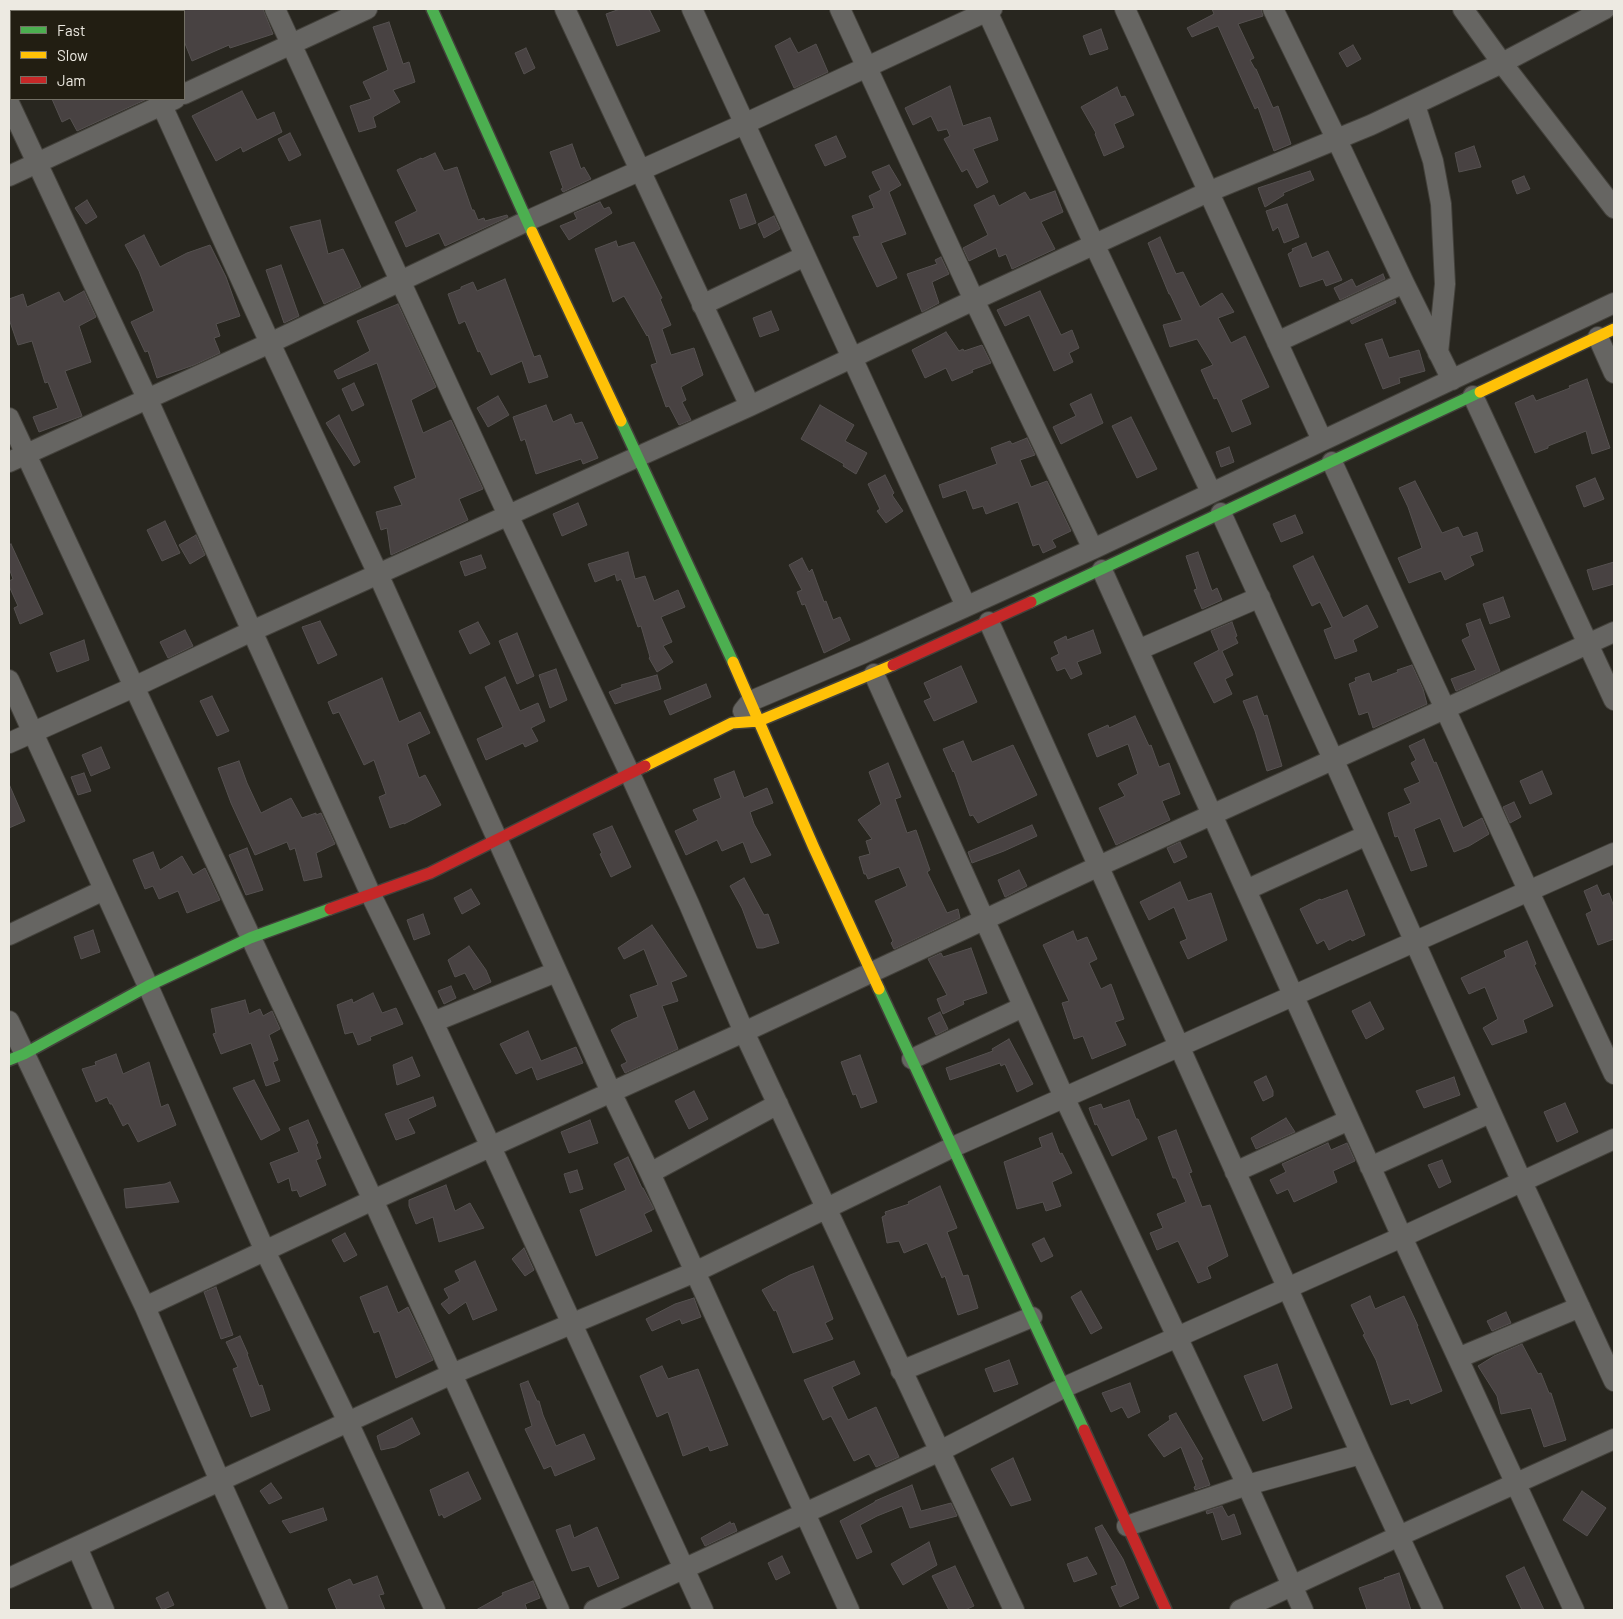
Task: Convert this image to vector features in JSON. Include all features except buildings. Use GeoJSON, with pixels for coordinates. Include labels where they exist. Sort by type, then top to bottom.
{"type":"FeatureCollection","features":[{"type":"Feature","properties":{"kind":"street"},"geometry":{"type":"LineString","coordinates":[[275,9],[508,515],[630,774],[744,1032],[1014,1610]]}},
{"type":"Feature","properties":{"kind":"street"},"geometry":{"type":"LineString","coordinates":[[185,94],[366,9]]}},
{"type":"Feature","properties":{"kind":"street"},"geometry":{"type":"LineString","coordinates":[[432,9],[527,221],[752,701],[759,721],[871,972],[1066,1388],[1166,1610]]}},
{"type":"Feature","properties":{"kind":"street"},"geometry":{"type":"LineString","coordinates":[[565,9],[750,406]]}},
{"type":"Feature","properties":{"kind":"street"},"geometry":{"type":"LineString","coordinates":[[692,9],[966,606]]}},
{"type":"Feature","properties":{"kind":"street"},"geometry":{"type":"LineString","coordinates":[[840,9],[974,300],[1093,548]]}},
{"type":"Feature","properties":{"kind":"street"},"geometry":{"type":"LineString","coordinates":[[1125,9],[1322,440]]}},
{"type":"Feature","properties":{"kind":"street"},"geometry":{"type":"LineString","coordinates":[[1273,9],[1452,380]]}},
{"type":"Feature","properties":{"kind":"street"},"geometry":{"type":"LineString","coordinates":[[1463,9],[1614,208]]}},
{"type":"Feature","properties":{"kind":"street"},"geometry":{"type":"LineString","coordinates":[[9,743],[750,406],[1208,192],[1337,140],[1415,105],[1605,9]]}},
{"type":"Feature","properties":{"kind":"street"},"geometry":{"type":"LineString","coordinates":[[17,458],[270,343],[527,221],[744,124],[988,10],[1095,246],[1211,492]]}},
{"type":"Feature","properties":{"kind":"street"},"geometry":{"type":"LineString","coordinates":[[9,176],[165,101],[270,343],[378,574],[556,972],[650,1173],[849,1610]]}},
{"type":"Feature","properties":{"kind":"street"},"geometry":{"type":"LineString","coordinates":[[9,103],[147,398],[371,895],[433,1022],[703,1610]]}},
{"type":"Feature","properties":{"kind":"street"},"geometry":{"type":"LineString","coordinates":[[1415,105],[1433,161],[1441,204],[1445,284],[1438,352]]}},
{"type":"Feature","properties":{"kind":"street"},"geometry":{"type":"LineString","coordinates":[[702,305],[806,256]]}},
{"type":"Feature","properties":{"kind":"street"},"geometry":{"type":"LineString","coordinates":[[1277,342],[1404,283]]}},
{"type":"Feature","properties":{"kind":"street"},"geometry":{"type":"LineString","coordinates":[[16,1057],[148,986],[250,938],[430,873],[732,723],[752,701],[864,653],[1093,548],[1614,303]]}},
{"type":"Feature","properties":{"kind":"street"},"geometry":{"type":"LineString","coordinates":[[732,723],[759,721],[874,674],[1102,570],[1606,333],[1614,372]]}},
{"type":"Feature","properties":{"kind":"street"},"geometry":{"type":"LineString","coordinates":[[1473,396],[1614,700]]}},
{"type":"Feature","properties":{"kind":"street"},"geometry":{"type":"LineString","coordinates":[[9,418],[17,458],[134,687],[373,1200],[559,1610]]}},
{"type":"Feature","properties":{"kind":"street"},"geometry":{"type":"LineString","coordinates":[[1332,462],[1614,1074]]}},
{"type":"Feature","properties":{"kind":"street"},"geometry":{"type":"LineString","coordinates":[[1221,513],[1334,760],[1490,1113],[1614,1381]]}},
{"type":"Feature","properties":{"kind":"street"},"geometry":{"type":"LineString","coordinates":[[1102,570],[1402,1238],[1574,1610]]}},
{"type":"Feature","properties":{"kind":"street"},"geometry":{"type":"LineString","coordinates":[[1138,650],[1260,597]]}},
{"type":"Feature","properties":{"kind":"street"},"geometry":{"type":"LineString","coordinates":[[989,622],[1360,1454],[1433,1610]]}},
{"type":"Feature","properties":{"kind":"street"},"geometry":{"type":"LineString","coordinates":[[145,1308],[373,1200],[744,1032],[1099,866],[1614,632]]}},
{"type":"Feature","properties":{"kind":"street"},"geometry":{"type":"LineString","coordinates":[[874,674],[1064,1098],[1178,1337],[1303,1610]]}},
{"type":"Feature","properties":{"kind":"street"},"geometry":{"type":"LineString","coordinates":[[9,680],[148,986],[265,1251],[348,1422],[435,1610]]}},
{"type":"Feature","properties":{"kind":"street"},"geometry":{"type":"LineString","coordinates":[[1246,890],[1367,835]]}},
{"type":"Feature","properties":{"kind":"street"},"geometry":{"type":"LineString","coordinates":[[9,1578],[452,1374],[573,1325],[695,1272],[827,1210],[953,1147],[1614,853]]}},
{"type":"Feature","properties":{"kind":"street"},"geometry":{"type":"LineString","coordinates":[[9,935],[104,890]]}},
{"type":"Feature","properties":{"kind":"street"},"geometry":{"type":"LineString","coordinates":[[433,1022],[556,972]]}},
{"type":"Feature","properties":{"kind":"street"},"geometry":{"type":"LineString","coordinates":[[912,1059],[1023,1007]]}},
{"type":"Feature","properties":{"kind":"street"},"geometry":{"type":"LineString","coordinates":[[9,1021],[16,1057],[145,1308],[278,1610]]}},
{"type":"Feature","properties":{"kind":"street"},"geometry":{"type":"LineString","coordinates":[[650,1173],[778,1104]]}},
{"type":"Feature","properties":{"kind":"street"},"geometry":{"type":"LineString","coordinates":[[1370,1167],[1490,1113]]}},
{"type":"Feature","properties":{"kind":"street"},"geometry":{"type":"LineString","coordinates":[[1235,1172],[1349,1120]]}},
{"type":"Feature","properties":{"kind":"street"},"geometry":{"type":"LineString","coordinates":[[594,1610],[685,1570],[940,1451],[1066,1388],[1402,1238],[1614,1139]]}},
{"type":"Feature","properties":{"kind":"street"},"geometry":{"type":"LineString","coordinates":[[1458,1358],[1580,1307]]}},
{"type":"Feature","properties":{"kind":"street"},"geometry":{"type":"LineString","coordinates":[[901,1371],[1032,1317]]}},
{"type":"Feature","properties":{"kind":"street"},"geometry":{"type":"LineString","coordinates":[[1240,1610],[1614,1439]]}},
{"type":"Feature","properties":{"kind":"street"},"geometry":{"type":"LineString","coordinates":[[1127,1526],[1247,1485],[1360,1454]]}},
{"type":"Feature","properties":{"kind":"street"},"geometry":{"type":"LineString","coordinates":[[77,1547],[104,1610]]}},
{"type":"Feature","properties":{"kind":"traffic: fast"},"geometry":{"type":"LineString","coordinates":[[432,9],[532,232]]}},
{"type":"Feature","properties":{"kind":"traffic: fast"},"geometry":{"type":"LineString","coordinates":[[1031,602],[1480,392]]}},
{"type":"Feature","properties":{"kind":"traffic: fast"},"geometry":{"type":"LineString","coordinates":[[621,421],[733,662]]}},
{"type":"Feature","properties":{"kind":"traffic: fast"},"geometry":{"type":"LineString","coordinates":[[9,1060],[24,1054],[148,986],[250,938],[330,909]]}},
{"type":"Feature","properties":{"kind":"traffic: fast"},"geometry":{"type":"LineString","coordinates":[[879,989],[1084,1430]]}},
{"type":"Feature","properties":{"kind":"traffic: slow"},"geometry":{"type":"LineString","coordinates":[[532,232],[621,421]]}},
{"type":"Feature","properties":{"kind":"traffic: slow"},"geometry":{"type":"LineString","coordinates":[[1480,392],[1614,329]]}},
{"type":"Feature","properties":{"kind":"traffic: slow"},"geometry":{"type":"LineString","coordinates":[[733,662],[814,848],[879,989]]}},
{"type":"Feature","properties":{"kind":"traffic: slow"},"geometry":{"type":"LineString","coordinates":[[645,766],[732,723],[759,721],[893,665]]}},
{"type":"Feature","properties":{"kind":"traffic: jam"},"geometry":{"type":"LineString","coordinates":[[893,665],[1031,602]]}},
{"type":"Feature","properties":{"kind":"traffic: jam"},"geometry":{"type":"LineString","coordinates":[[330,909],[430,873],[645,766]]}},
{"type":"Feature","properties":{"kind":"traffic: jam"},"geometry":{"type":"LineString","coordinates":[[1084,1430],[1166,1610]]}}]}
